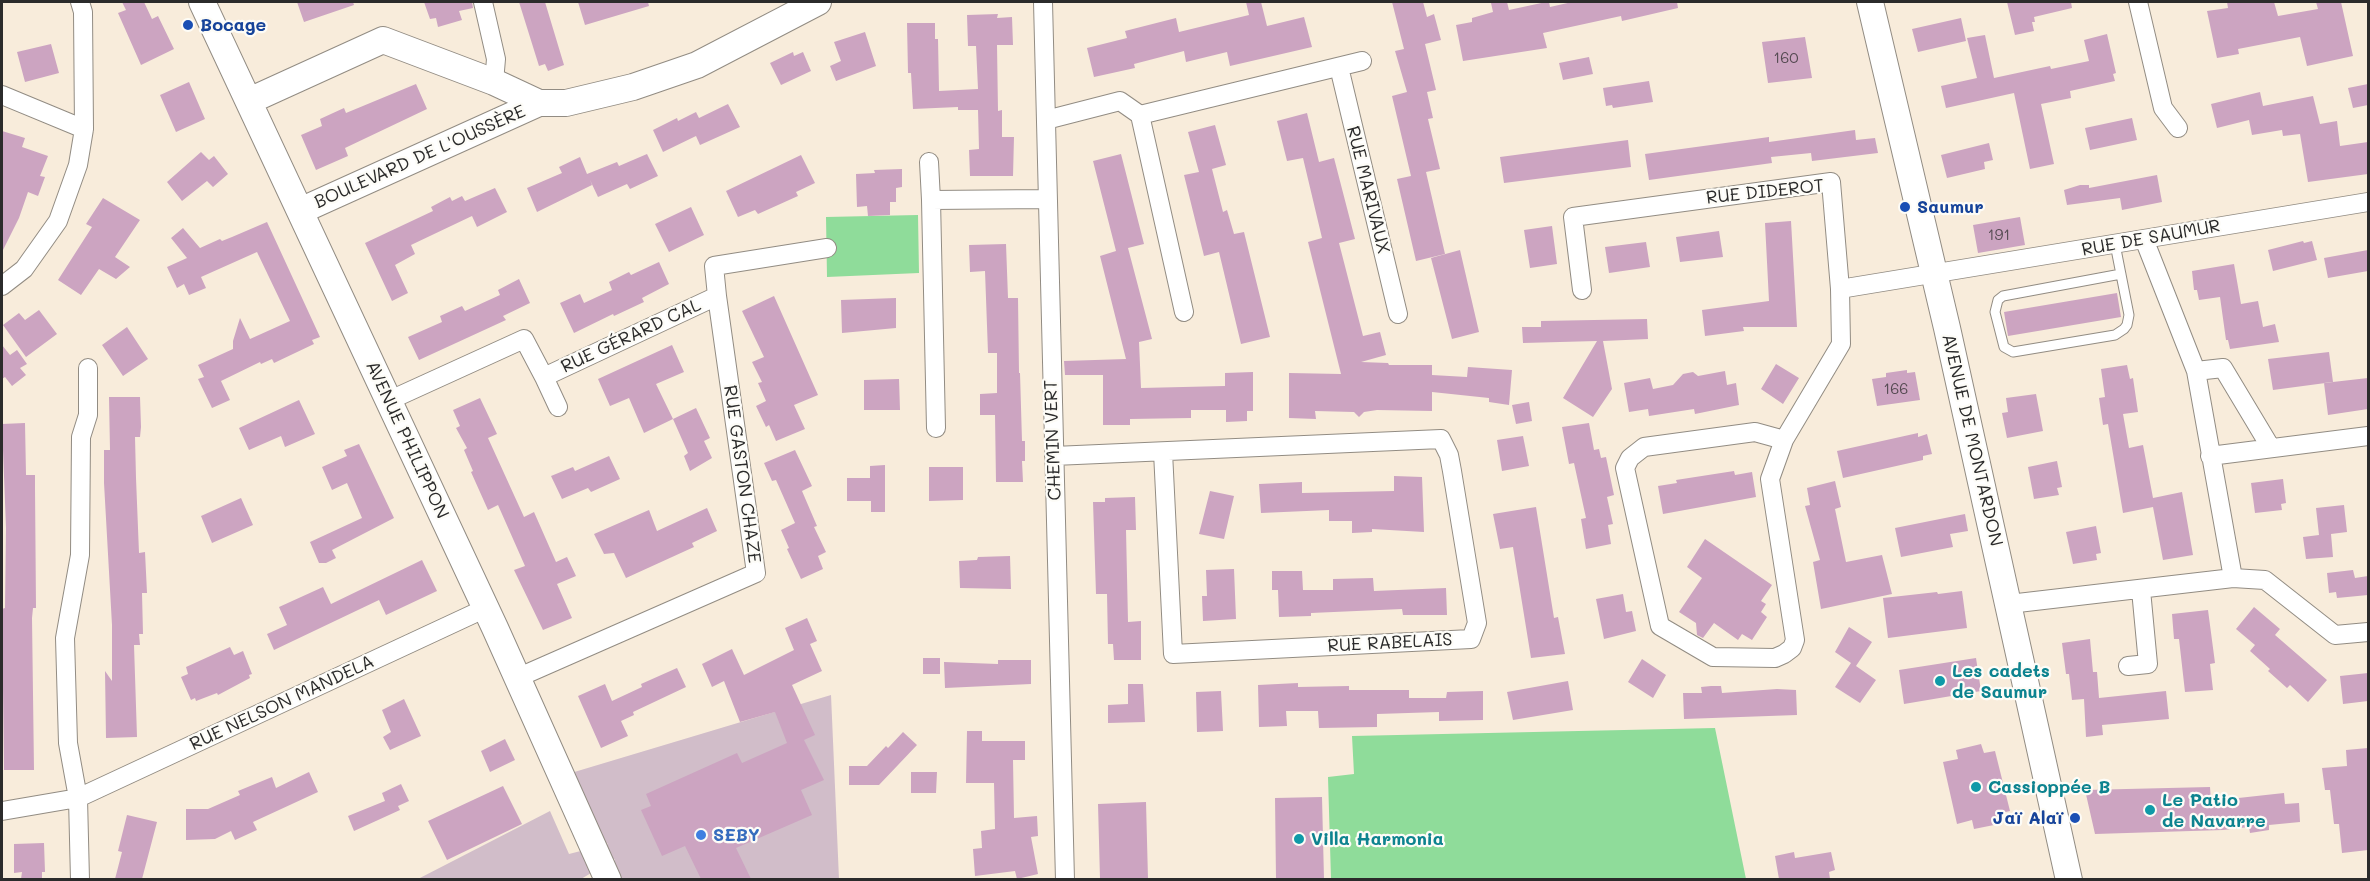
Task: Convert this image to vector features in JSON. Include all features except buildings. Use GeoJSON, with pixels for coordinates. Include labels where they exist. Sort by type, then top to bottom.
{"type":"FeatureCollection","features":[{"type":"Feature","properties":{"kind":"street"},"geometry":{"type":"LineString","coordinates":[[2,286],[24,269],[58,221],[78,165],[84,129],[83,12],[80,2]]}},
{"type":"Feature","properties":{"kind":"street","name":"AVENUE PHILIPPON"},"geometry":{"type":"LineString","coordinates":[[202,2],[486,608],[608,879]]}},
{"type":"Feature","properties":{"kind":"street"},"geometry":{"type":"LineString","coordinates":[[483,2],[496,59],[494,82]]}},
{"type":"Feature","properties":{"kind":"street","name":"BOULEVARD DE L'OUSSÈRE"},"geometry":{"type":"LineString","coordinates":[[300,211],[539,103],[566,103],[633,87],[698,65],[814,2]]}},
{"type":"Feature","properties":{"kind":"street","name":"CHEMIN VERT"},"geometry":{"type":"LineString","coordinates":[[1043,2],[1046,199],[1065,879]]}},
{"type":"Feature","properties":{"kind":"street","name":"AVENUE DE MONTARDON"},"geometry":{"type":"LineString","coordinates":[[1870,2],[2009,604],[2069,879]]}},
{"type":"Feature","properties":{"kind":"street"},"geometry":{"type":"LineString","coordinates":[[2138,2],[2163,108],[2178,128]]}},
{"type":"Feature","properties":{"kind":"street","name":"BOULEVARD DE L'OUSSÈRE"},"geometry":{"type":"LineString","coordinates":[[249,101],[383,40],[494,82],[539,103]]}},
{"type":"Feature","properties":{"kind":"street"},"geometry":{"type":"LineString","coordinates":[[1140,115],[1362,61]]}},
{"type":"Feature","properties":{"kind":"street","name":"RUE MARIVAUX"},"geometry":{"type":"LineString","coordinates":[[1339,67],[1398,314]]}},
{"type":"Feature","properties":{"kind":"street"},"geometry":{"type":"LineString","coordinates":[[2,95],[84,129]]}},
{"type":"Feature","properties":{"kind":"street"},"geometry":{"type":"LineString","coordinates":[[1046,120],[1120,101],[1140,115],[1184,312]]}},
{"type":"Feature","properties":{"kind":"street"},"geometry":{"type":"LineString","coordinates":[[929,162],[936,428]]}},
{"type":"Feature","properties":{"kind":"street","name":"RUE DIDEROT"},"geometry":{"type":"LineString","coordinates":[[1582,290],[1573,217],[1831,182],[1840,289]]}},
{"type":"Feature","properties":{"kind":"street"},"geometry":{"type":"LineString","coordinates":[[931,200],[1046,199]]}},
{"type":"Feature","properties":{"kind":"street","name":"RUE DE SAUMUR"},"geometry":{"type":"LineString","coordinates":[[1934,275],[2368,202]]}},
{"type":"Feature","properties":{"kind":"street"},"geometry":{"type":"LineString","coordinates":[[2144,239],[2196,371],[2233,578]]}},
{"type":"Feature","properties":{"kind":"street","name":"RUE GÉRARD CAL"},"geometry":{"type":"LineString","coordinates":[[544,376],[717,296],[714,266],[827,248]]}},
{"type":"Feature","properties":{"kind":"street"},"geometry":{"type":"LineString","coordinates":[[1784,440],[1755,432],[1644,447],[1630,458],[1626,468],[1660,626],[1713,657],[1775,658],[1792,648],[1796,640],[1770,479],[1784,440],[1841,344],[1840,289],[1934,275]]}},
{"type":"Feature","properties":{"kind":"street","name":"RUE GASTON CHAZE"},"geometry":{"type":"LineString","coordinates":[[517,678],[756,573],[717,296]]}},
{"type":"Feature","properties":{"kind":"street","name":"RUE GÉRARD CAL"},"geometry":{"type":"LineString","coordinates":[[388,401],[524,339],[558,407]]}},
{"type":"Feature","properties":{"kind":"street"},"geometry":{"type":"LineString","coordinates":[[80,879],[78,798],[68,743],[65,638],[80,555],[81,437],[88,416],[88,368]]}},
{"type":"Feature","properties":{"kind":"street"},"geometry":{"type":"LineString","coordinates":[[2196,371],[2223,368],[2271,448]]}},
{"type":"Feature","properties":{"kind":"street"},"geometry":{"type":"LineString","coordinates":[[2210,456],[2368,436]]}},
{"type":"Feature","properties":{"kind":"street","name":"RUE RABELAIS"},"geometry":{"type":"LineString","coordinates":[[1054,456],[1441,439],[1449,455],[1477,623],[1471,639],[1173,654],[1163,452]]}},
{"type":"Feature","properties":{"kind":"street"},"geometry":{"type":"LineString","coordinates":[[2009,604],[2233,578],[2265,580],[2335,635],[2368,632]]}},
{"type":"Feature","properties":{"kind":"street"},"geometry":{"type":"LineString","coordinates":[[2128,666],[2148,664],[2141,590]]}},
{"type":"Feature","properties":{"kind":"street","name":"RUE NELSON MANDELA"},"geometry":{"type":"LineString","coordinates":[[2,811],[78,798],[486,608]]}},
{"type":"Feature","properties":{"kind":"lane"},"geometry":{"type":"LineString","coordinates":[[2115,244],[2121,274],[2129,315],[2124,329],[2115,335],[2013,352],[2004,347],[1995,312],[1998,300],[2003,296],[2121,274]]}},
{"type":"Feature","properties":{"kind":"shaded area"},"geometry":{"type":"Polygon","coordinates":[[[831,695],[839,879],[620,879],[613,864],[615,859],[581,879],[416,880],[550,811],[569,854],[608,844],[601,840],[571,773],[831,695]]]}},
{"type":"Feature","properties":{"kind":"green space"},"geometry":{"type":"Polygon","coordinates":[[[918,215],[919,273],[827,277],[826,217],[918,215]]]}},
{"type":"Feature","properties":{"kind":"green space"},"geometry":{"type":"Polygon","coordinates":[[[1715,728],[1746,879],[1331,879],[1328,777],[1354,774],[1352,736],[1715,728]]]}},
{"type":"Feature","properties":{"kind":"place","name":"Bocage"},"geometry":{"type":"Point","coordinates":[188,25]}},
{"type":"Feature","properties":{"kind":"place","name":"Saumur"},"geometry":{"type":"Point","coordinates":[1905,207]}},
{"type":"Feature","properties":{"kind":"place","name":"Les cadets de Saumur"},"geometry":{"type":"Point","coordinates":[1940,681]}},
{"type":"Feature","properties":{"kind":"place","name":"Cassioppée B"},"geometry":{"type":"Point","coordinates":[1976,787]}},
{"type":"Feature","properties":{"kind":"place","name":"Le Patio de Navarre"},"geometry":{"type":"Point","coordinates":[2150,810]}},
{"type":"Feature","properties":{"kind":"place","name":"Jaï Alaï"},"geometry":{"type":"Point","coordinates":[2075,818]}},
{"type":"Feature","properties":{"kind":"place","name":"SEBY"},"geometry":{"type":"Point","coordinates":[701,835]}},
{"type":"Feature","properties":{"kind":"place","name":"Villa Harmonia"},"geometry":{"type":"Point","coordinates":[1299,839]}}]}
